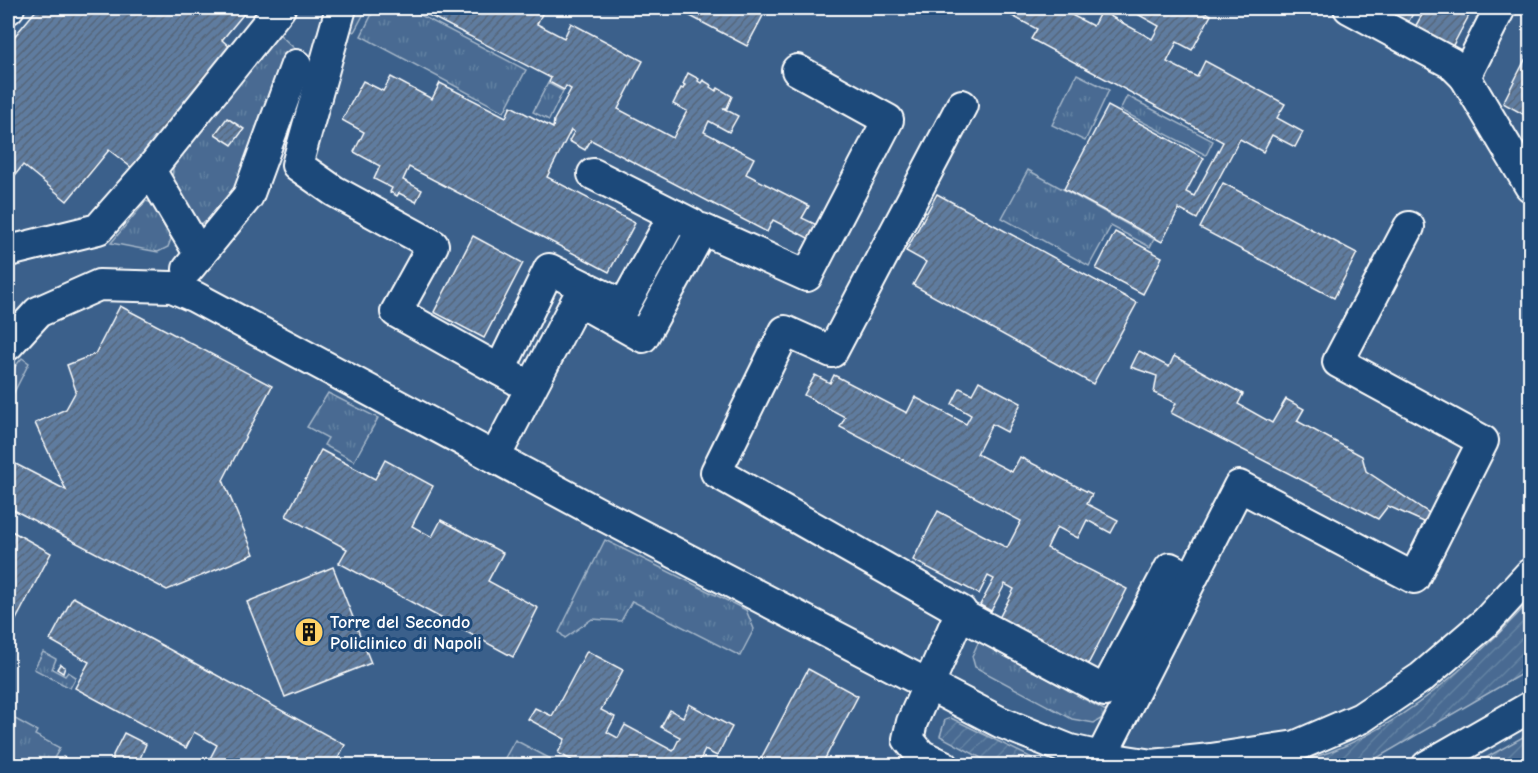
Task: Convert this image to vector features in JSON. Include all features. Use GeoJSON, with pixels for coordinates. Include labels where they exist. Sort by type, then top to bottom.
{"type":"FeatureCollection","features":[{"type":"Feature","properties":{"kind":"lane"},"geometry":{"type":"LineString","coordinates":[[13,250],[98,229],[150,170],[280,8]]}},
{"type":"Feature","properties":{"kind":"lane"},"geometry":{"type":"LineString","coordinates":[[340,8],[297,165],[334,191],[433,245],[396,312],[530,387]]}},
{"type":"Feature","properties":{"kind":"lane"},"geometry":{"type":"LineString","coordinates":[[1349,8],[1452,63],[1465,77],[1478,102],[1525,172],[1530,186]]}},
{"type":"Feature","properties":{"kind":"lane"},"geometry":{"type":"LineString","coordinates":[[1465,77],[1500,8]]}},
{"type":"Feature","properties":{"kind":"lane"},"geometry":{"type":"LineString","coordinates":[[172,287],[248,196],[296,65]]}},
{"type":"Feature","properties":{"kind":"lane"},"geometry":{"type":"LineString","coordinates":[[593,174],[702,229],[807,276],[888,120],[798,70]]}},
{"type":"Feature","properties":{"kind":"lane"},"geometry":{"type":"LineString","coordinates":[[962,105],[832,352],[785,331],[716,472],[961,611],[941,697],[926,730],[927,740],[933,747],[964,765]]}},
{"type":"Feature","properties":{"kind":"lane"},"geometry":{"type":"LineString","coordinates":[[150,170],[200,255]]}},
{"type":"Feature","properties":{"kind":"lane"},"geometry":{"type":"LineString","coordinates":[[500,370],[549,268],[624,306],[674,215]]}},
{"type":"Feature","properties":{"kind":"lane"},"geometry":{"type":"LineString","coordinates":[[1101,757],[1239,486],[1414,579],[1483,441],[1338,362],[1409,227]]}},
{"type":"Feature","properties":{"kind":"lane"},"geometry":{"type":"LineString","coordinates":[[495,457],[577,300],[643,337],[702,229]]}},
{"type":"Feature","properties":{"kind":"lane"},"geometry":{"type":"LineString","coordinates":[[8,345],[39,312],[99,285],[172,287],[195,297],[739,586],[941,697],[1070,750],[1152,765],[1296,746],[1361,718],[1422,677],[1486,622],[1530,574]]}},
{"type":"Feature","properties":{"kind":"lane"},"geometry":{"type":"LineString","coordinates":[[960,614],[1105,691],[1170,568],[1191,579]]}},
{"type":"Feature","properties":{"kind":"lane"},"geometry":{"type":"LineString","coordinates":[[941,697],[912,722],[908,739],[921,755],[944,765]]}},
{"type":"Feature","properties":{"kind":"lane"},"geometry":{"type":"LineString","coordinates":[[1427,765],[1530,707]]}},
{"type":"Feature","properties":{"kind":"shaded area"},"geometry":{"type":"Polygon","coordinates":[[[8,8],[1530,8],[1530,765],[8,765],[8,8]]]}},
{"type":"Feature","properties":{"kind":"green space"},"geometry":{"type":"Polygon","coordinates":[[[348,8],[367,8],[354,32],[341,25],[348,8]]]}},
{"type":"Feature","properties":{"kind":"green space"},"geometry":{"type":"Polygon","coordinates":[[[375,8],[407,8],[526,70],[504,112],[361,36],[375,8]]]}},
{"type":"Feature","properties":{"kind":"green space"},"geometry":{"type":"Polygon","coordinates":[[[278,33],[294,48],[237,190],[211,220],[199,224],[172,178],[174,160],[278,33]]]}},
{"type":"Feature","properties":{"kind":"green space"},"geometry":{"type":"Polygon","coordinates":[[[1077,74],[1109,90],[1085,141],[1052,125],[1077,74]]]}},
{"type":"Feature","properties":{"kind":"green space"},"geometry":{"type":"Polygon","coordinates":[[[548,83],[563,91],[549,120],[533,112],[548,83]]]}},
{"type":"Feature","properties":{"kind":"green space"},"geometry":{"type":"Polygon","coordinates":[[[1127,96],[1213,141],[1206,155],[1120,110],[1127,96]]]}},
{"type":"Feature","properties":{"kind":"green space"},"geometry":{"type":"Polygon","coordinates":[[[1028,170],[1154,239],[1150,247],[1111,226],[1089,266],[1002,218],[1028,170]]]}},
{"type":"Feature","properties":{"kind":"green space"},"geometry":{"type":"Polygon","coordinates":[[[146,201],[152,203],[171,239],[168,247],[158,252],[111,243],[146,201]]]}},
{"type":"Feature","properties":{"kind":"green space"},"geometry":{"type":"Polygon","coordinates":[[[22,358],[29,363],[8,404],[8,375],[22,358]]]}},
{"type":"Feature","properties":{"kind":"green space"},"geometry":{"type":"Polygon","coordinates":[[[328,393],[378,418],[354,461],[324,445],[328,438],[307,427],[328,393]]]}},
{"type":"Feature","properties":{"kind":"green space"},"geometry":{"type":"Polygon","coordinates":[[[605,540],[746,610],[754,629],[740,656],[632,601],[621,621],[592,619],[565,638],[559,632],[605,540]]]}},
{"type":"Feature","properties":{"kind":"green space"},"geometry":{"type":"Polygon","coordinates":[[[1530,601],[1530,669],[1365,765],[1278,766],[1315,757],[1350,743],[1417,704],[1477,654],[1530,601]]]}},
{"type":"Feature","properties":{"kind":"green space"},"geometry":{"type":"Polygon","coordinates":[[[979,641],[1106,711],[1101,719],[1094,723],[1072,719],[975,667],[972,656],[979,641]]]}},
{"type":"Feature","properties":{"kind":"green space"},"geometry":{"type":"Polygon","coordinates":[[[43,652],[56,659],[52,669],[65,676],[68,672],[76,677],[70,688],[34,669],[43,652]]]}},
{"type":"Feature","properties":{"kind":"green space"},"geometry":{"type":"Polygon","coordinates":[[[8,715],[37,731],[35,735],[60,748],[50,765],[8,765],[8,715]]]}},
{"type":"Feature","properties":{"kind":"green space"},"geometry":{"type":"Polygon","coordinates":[[[951,718],[1036,760],[1060,765],[994,765],[940,736],[945,720],[951,718]]]}},
{"type":"Feature","properties":{"kind":"green space"},"geometry":{"type":"Polygon","coordinates":[[[1530,733],[1530,764],[1473,765],[1530,733]]]}},
{"type":"Feature","properties":{"kind":"green space"},"geometry":{"type":"Polygon","coordinates":[[[515,740],[562,765],[501,765],[515,740]]]}},
{"type":"Feature","properties":{"kind":"building"},"geometry":{"type":"Polygon","coordinates":[[[38,8],[245,8],[247,10],[222,40],[231,48],[132,168],[109,150],[67,201],[23,165],[8,184],[8,44],[38,8]]]}},
{"type":"Feature","properties":{"kind":"building"},"geometry":{"type":"Polygon","coordinates":[[[415,8],[545,8],[537,24],[564,38],[571,23],[643,61],[618,109],[673,138],[687,111],[673,104],[685,85],[683,84],[688,73],[699,79],[701,83],[703,80],[711,85],[710,87],[716,91],[718,88],[732,96],[727,108],[723,108],[738,116],[729,132],[709,121],[704,132],[754,158],[746,174],[809,206],[802,218],[817,225],[810,239],[773,220],[767,232],[591,140],[585,150],[569,141],[574,132],[571,130],[547,177],[635,223],[609,272],[409,167],[403,180],[422,190],[416,202],[399,193],[397,196],[390,192],[392,188],[374,179],[380,166],[354,152],[364,132],[342,120],[363,81],[383,91],[391,77],[432,99],[440,83],[506,117],[511,106],[553,128],[554,120],[571,89],[566,86],[564,90],[549,82],[551,78],[415,8]]]}},
{"type":"Feature","properties":{"kind":"building"},"geometry":{"type":"Polygon","coordinates":[[[675,8],[767,8],[747,46],[675,8]]]}},
{"type":"Feature","properties":{"kind":"building"},"geometry":{"type":"Polygon","coordinates":[[[997,8],[1058,8],[1093,26],[1101,11],[1152,39],[1159,26],[1139,15],[1143,8],[1197,8],[1211,15],[1192,50],[1177,42],[1167,62],[1197,77],[1205,61],[1285,104],[1277,118],[1303,132],[1295,147],[1272,135],[1263,152],[1240,139],[1197,219],[1179,209],[1162,242],[1064,189],[1108,106],[1204,158],[1186,192],[1194,196],[1223,142],[1031,39],[1037,29],[997,8]]]}},
{"type":"Feature","properties":{"kind":"building"},"geometry":{"type":"Polygon","coordinates":[[[1362,8],[1416,8],[1404,30],[1362,8]]]}},
{"type":"Feature","properties":{"kind":"building"},"geometry":{"type":"Polygon","coordinates":[[[1426,8],[1473,8],[1452,47],[1415,27],[1426,8]]]}},
{"type":"Feature","properties":{"kind":"building"},"geometry":{"type":"Polygon","coordinates":[[[1530,50],[1530,118],[1503,103],[1530,50]]]}},
{"type":"Feature","properties":{"kind":"building"},"geometry":{"type":"Polygon","coordinates":[[[227,118],[244,129],[232,145],[215,134],[227,118]]]}},
{"type":"Feature","properties":{"kind":"building"},"geometry":{"type":"Polygon","coordinates":[[[1223,183],[1357,253],[1334,298],[1200,228],[1223,183]]]}},
{"type":"Feature","properties":{"kind":"building"},"geometry":{"type":"Polygon","coordinates":[[[937,194],[1137,303],[1093,384],[913,285],[926,262],[906,251],[937,194]]]}},
{"type":"Feature","properties":{"kind":"building"},"geometry":{"type":"Polygon","coordinates":[[[1115,232],[1162,257],[1143,294],[1096,269],[1115,232]]]}},
{"type":"Feature","properties":{"kind":"building"},"geometry":{"type":"Polygon","coordinates":[[[473,236],[523,263],[484,338],[434,312],[473,236]]]}},
{"type":"Feature","properties":{"kind":"building"},"geometry":{"type":"Polygon","coordinates":[[[120,306],[272,386],[223,480],[254,554],[167,590],[8,507],[8,460],[66,490],[35,423],[66,409],[76,391],[67,365],[95,354],[120,306]]]}},
{"type":"Feature","properties":{"kind":"building"},"geometry":{"type":"Polygon","coordinates":[[[1139,351],[1169,367],[1174,356],[1243,394],[1238,404],[1272,423],[1286,399],[1304,409],[1297,421],[1362,456],[1366,471],[1438,519],[1433,526],[1388,506],[1378,519],[1171,413],[1176,403],[1154,393],[1157,376],[1131,367],[1139,351]]]}},
{"type":"Feature","properties":{"kind":"building"},"geometry":{"type":"Polygon","coordinates":[[[815,375],[830,383],[834,375],[907,413],[915,397],[966,424],[971,415],[952,404],[960,388],[972,394],[979,381],[1021,403],[1007,432],[992,424],[977,454],[1012,472],[1020,457],[1092,494],[1087,504],[1118,520],[1111,533],[1087,520],[1078,538],[1057,527],[1047,548],[1127,589],[1085,670],[996,624],[1014,589],[1005,584],[991,611],[980,605],[994,579],[988,576],[979,594],[913,560],[938,511],[1007,548],[1021,521],[840,427],[845,417],[804,395],[815,375]]]}},
{"type":"Feature","properties":{"kind":"building"},"geometry":{"type":"Polygon","coordinates":[[[321,450],[375,479],[385,460],[433,486],[412,526],[432,537],[441,520],[503,553],[488,581],[538,608],[513,657],[339,563],[347,549],[286,516],[321,450]]]}},
{"type":"Feature","properties":{"kind":"building"},"geometry":{"type":"Polygon","coordinates":[[[8,529],[51,553],[8,635],[8,529]]]}},
{"type":"Feature","properties":{"kind":"building","name":"Torre del Secondo Policlinico di Napoli"},"geometry":{"type":"Polygon","coordinates":[[[333,567],[371,663],[285,697],[247,602],[333,567]]]}},
{"type":"Feature","properties":{"kind":"building"},"geometry":{"type":"Polygon","coordinates":[[[73,597],[345,745],[334,766],[206,766],[217,745],[194,732],[186,748],[75,688],[89,662],[50,640],[73,597]]]}},
{"type":"Feature","properties":{"kind":"building"},"geometry":{"type":"Polygon","coordinates":[[[587,651],[623,670],[601,710],[615,717],[607,732],[618,738],[625,725],[673,751],[680,737],[661,727],[670,710],[683,717],[689,704],[732,727],[717,756],[705,750],[697,766],[573,766],[575,762],[558,753],[565,739],[528,719],[535,708],[552,716],[587,651]]]}},
{"type":"Feature","properties":{"kind":"building"},"geometry":{"type":"Polygon","coordinates":[[[60,664],[65,667],[63,673],[57,669],[60,664]]]}},
{"type":"Feature","properties":{"kind":"building"},"geometry":{"type":"Polygon","coordinates":[[[808,669],[858,696],[821,766],[757,766],[808,669]]]}},
{"type":"Feature","properties":{"kind":"building"},"geometry":{"type":"Polygon","coordinates":[[[124,733],[146,744],[137,766],[113,766],[113,755],[124,733]]]}},
{"type":"Feature","properties":{"kind":"building"},"geometry":{"type":"Polygon","coordinates":[[[63,757],[79,766],[58,766],[63,757]]]}},
{"type":"Feature","properties":{"kind":"place","name":"Torre del Secondo Policlinico di Napoli"},"geometry":{"type":"Point","coordinates":[309,632]}}]}
